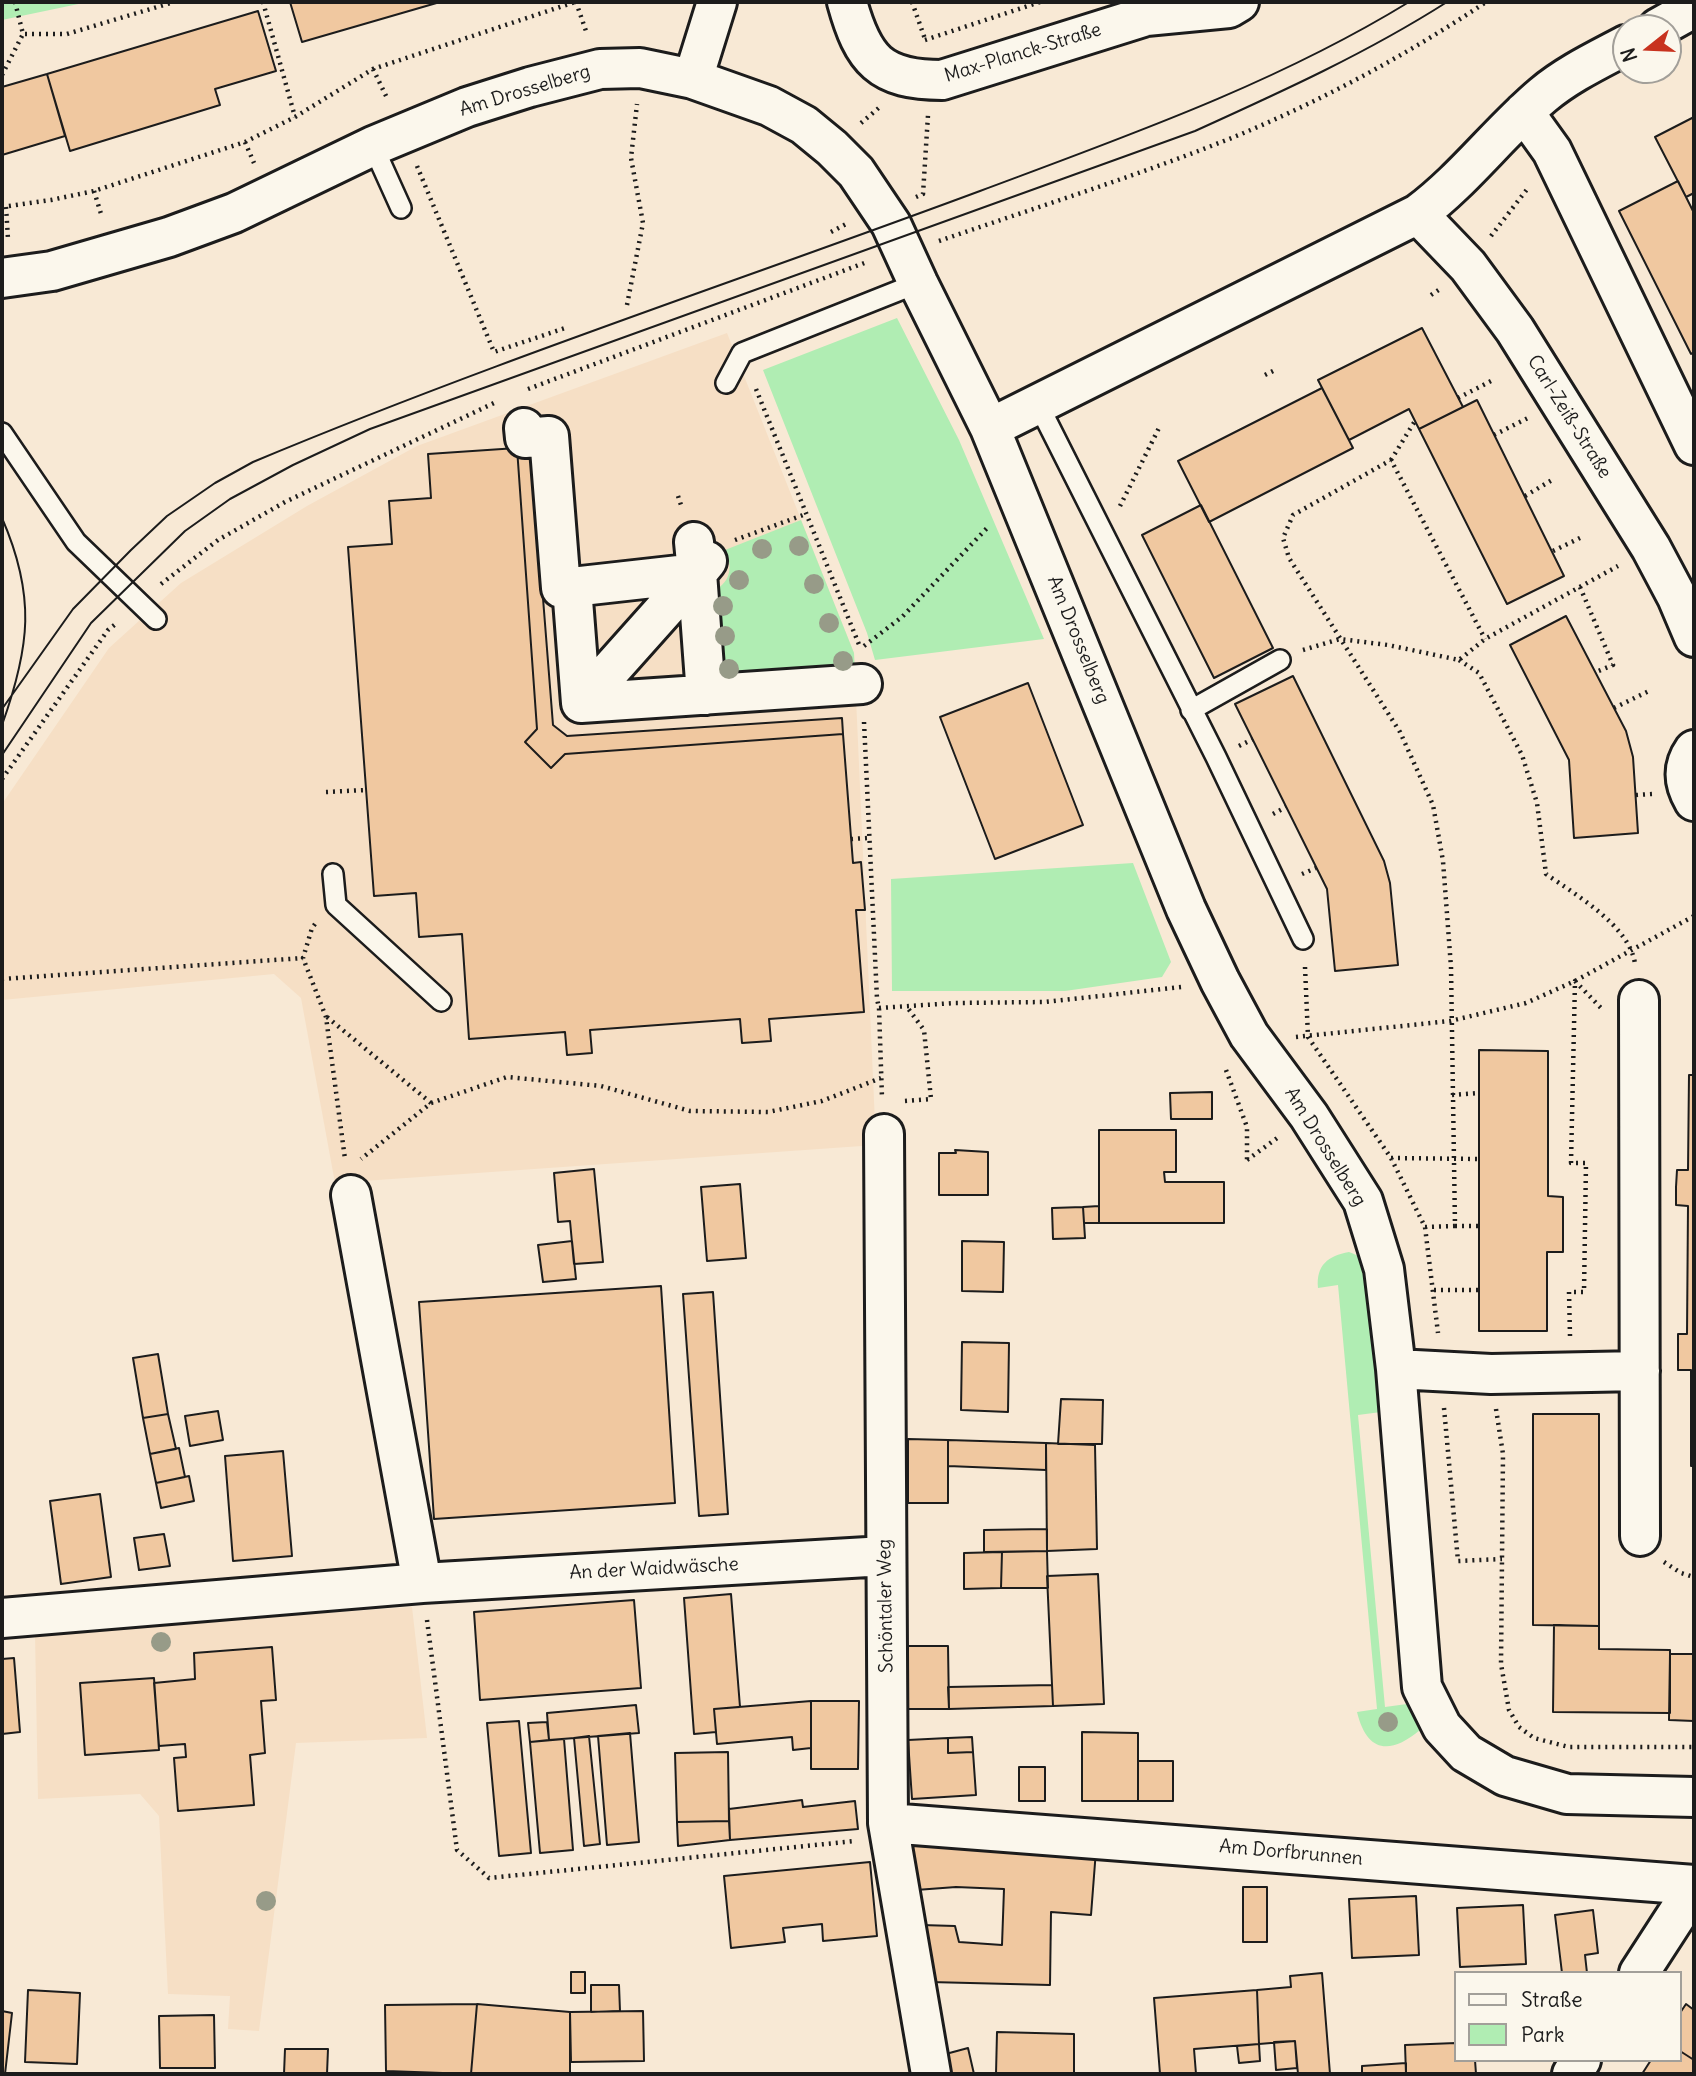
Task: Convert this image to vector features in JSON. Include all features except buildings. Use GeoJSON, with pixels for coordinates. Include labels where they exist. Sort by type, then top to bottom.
{"type":"FeatureCollection","features":[{"type":"Feature","properties":{"kind":"street"},"geometry":{"type":"LineString","coordinates":[[693,79],[718,2]]}},
{"type":"Feature","properties":{"kind":"street","name":"Max-Planck-Straße"},"geometry":{"type":"LineString","coordinates":[[847,2],[854,29],[871,58],[890,74],[931,80],[942,80],[1146,16],[1229,8],[1239,2]]}},
{"type":"Feature","properties":{"kind":"street"},"geometry":{"type":"LineString","coordinates":[[990,428],[1419,214],[1474,165],[1524,112],[1566,77],[1612,52]]}},
{"type":"Feature","properties":{"kind":"street","name":"Am Drosselberg"},"geometry":{"type":"LineString","coordinates":[[2,278],[52,271],[169,237],[234,213],[388,139],[467,107],[600,69],[640,68],[693,79],[769,106],[804,125],[856,172],[866,216],[911,268],[990,428],[1186,909],[1220,981],[1249,1035],[1308,1116],[1363,1201],[1384,1269],[1396,1369],[1422,1687],[1442,1727],[1466,1753],[1505,1776],[1567,1794],[1694,1797]]}},
{"type":"Feature","properties":{"kind":"street"},"geometry":{"type":"LineString","coordinates":[[1524,112],[1552,151],[1694,445]]}},
{"type":"Feature","properties":{"kind":"street","name":"Carl-Zeiß-Straße"},"geometry":{"type":"LineString","coordinates":[[1419,214],[1468,266],[1515,330],[1651,548],[1678,597],[1694,637]]}},
{"type":"Feature","properties":{"kind":"street"},"geometry":{"type":"LineString","coordinates":[[515,407],[525,438],[549,436],[561,588],[703,553]]}},
{"type":"Feature","properties":{"kind":"street"},"geometry":{"type":"LineString","coordinates":[[703,553],[706,695]]}},
{"type":"Feature","properties":{"kind":"street"},"geometry":{"type":"LineString","coordinates":[[581,704],[703,553]]}},
{"type":"Feature","properties":{"kind":"street"},"geometry":{"type":"LineString","coordinates":[[572,587],[581,704]]}},
{"type":"Feature","properties":{"kind":"street"},"geometry":{"type":"LineString","coordinates":[[581,704],[862,684]]}},
{"type":"Feature","properties":{"kind":"street"},"geometry":{"type":"LineString","coordinates":[[1694,750],[1686,765],[1685,778],[1694,801]]}},
{"type":"Feature","properties":{"kind":"street"},"geometry":{"type":"LineString","coordinates":[[1639,1000],[1640,1536]]}},
{"type":"Feature","properties":{"kind":"street","name":"Schöntaler Weg"},"geometry":{"type":"LineString","coordinates":[[883,1118],[889,1830],[931,2074]]}},
{"type":"Feature","properties":{"kind":"street"},"geometry":{"type":"LineString","coordinates":[[349,1183],[422,1583]]}},
{"type":"Feature","properties":{"kind":"street"},"geometry":{"type":"LineString","coordinates":[[1396,1369],[1491,1374],[1640,1371]]}},
{"type":"Feature","properties":{"kind":"street","name":"An der Waidwäsche"},"geometry":{"type":"LineString","coordinates":[[2,1618],[422,1583],[885,1556]]}},
{"type":"Feature","properties":{"kind":"street","name":"Am Dorfbrunnen"},"geometry":{"type":"LineString","coordinates":[[889,1830],[1694,1887]]}},
{"type":"Feature","properties":{"kind":"street"},"geometry":{"type":"LineString","coordinates":[[1640,1971],[1694,1887]]}},
{"type":"Feature","properties":{"kind":"lane"},"geometry":{"type":"LineString","coordinates":[[388,139],[401,208]]}},
{"type":"Feature","properties":{"kind":"lane"},"geometry":{"type":"LineString","coordinates":[[726,383],[742,353],[911,268]]}},
{"type":"Feature","properties":{"kind":"lane"},"geometry":{"type":"LineString","coordinates":[[1038,404],[1262,850],[1303,939]]}},
{"type":"Feature","properties":{"kind":"lane"},"geometry":{"type":"LineString","coordinates":[[2,433],[76,542],[156,619]]}},
{"type":"Feature","properties":{"kind":"lane"},"geometry":{"type":"LineString","coordinates":[[1191,710],[1280,660]]}},
{"type":"Feature","properties":{"kind":"lane"},"geometry":{"type":"LineString","coordinates":[[333,874],[336,905],[440,1001]]}},
{"type":"Feature","properties":{"kind":"path"},"geometry":{"type":"LineString","coordinates":[[2,75],[23,34],[15,2]]}},
{"type":"Feature","properties":{"kind":"path"},"geometry":{"type":"LineString","coordinates":[[23,34],[67,34],[174,2]]}},
{"type":"Feature","properties":{"kind":"path"},"geometry":{"type":"LineString","coordinates":[[262,2],[295,117]]}},
{"type":"Feature","properties":{"kind":"path"},"geometry":{"type":"LineString","coordinates":[[2,207],[94,191],[245,142],[295,117],[373,69],[575,2]]}},
{"type":"Feature","properties":{"kind":"path"},"geometry":{"type":"LineString","coordinates":[[912,2],[925,39]]}},
{"type":"Feature","properties":{"kind":"path"},"geometry":{"type":"LineString","coordinates":[[2,779],[108,630],[172,574],[218,540],[285,502],[865,262],[911,268],[1235,136],[1373,70],[1443,31],[1486,2]]}},
{"type":"Feature","properties":{"kind":"path"},"geometry":{"type":"LineString","coordinates":[[627,306],[643,223],[631,158],[640,68]]}},
{"type":"Feature","properties":{"kind":"path"},"geometry":{"type":"LineString","coordinates":[[831,232],[923,194],[931,80]]}},
{"type":"Feature","properties":{"kind":"path"},"geometry":{"type":"LineString","coordinates":[[388,139],[494,352],[565,328]]}},
{"type":"Feature","properties":{"kind":"path"},"geometry":{"type":"LineString","coordinates":[[1490,237],[1532,183]]}},
{"type":"Feature","properties":{"kind":"path"},"geometry":{"type":"LineString","coordinates":[[1431,295],[1437,292]]}},
{"type":"Feature","properties":{"kind":"path"},"geometry":{"type":"LineString","coordinates":[[742,353],[860,649],[902,617],[1019,495]]}},
{"type":"Feature","properties":{"kind":"path"},"geometry":{"type":"LineString","coordinates":[[1265,375],[1277,369]]}},
{"type":"Feature","properties":{"kind":"path"},"geometry":{"type":"LineString","coordinates":[[1458,398],[1495,379]]}},
{"type":"Feature","properties":{"kind":"path"},"geometry":{"type":"LineString","coordinates":[[1494,435],[1522,420]]}},
{"type":"Feature","properties":{"kind":"path"},"geometry":{"type":"LineString","coordinates":[[1415,421],[1391,460],[1293,515],[1283,538],[1289,558],[1400,732],[1433,805],[1443,861],[1451,967],[1455,1226]]}},
{"type":"Feature","properties":{"kind":"path"},"geometry":{"type":"LineString","coordinates":[[1105,537],[1158,428]]}},
{"type":"Feature","properties":{"kind":"path"},"geometry":{"type":"LineString","coordinates":[[1391,460],[1485,639]]}},
{"type":"Feature","properties":{"kind":"path"},"geometry":{"type":"LineString","coordinates":[[1525,495],[1552,480]]}},
{"type":"Feature","properties":{"kind":"path"},"geometry":{"type":"LineString","coordinates":[[703,553],[806,513]]}},
{"type":"Feature","properties":{"kind":"path"},"geometry":{"type":"LineString","coordinates":[[1553,551],[1582,537]]}},
{"type":"Feature","properties":{"kind":"path"},"geometry":{"type":"LineString","coordinates":[[1458,660],[1485,639],[1651,548]]}},
{"type":"Feature","properties":{"kind":"path"},"geometry":{"type":"LineString","coordinates":[[1580,587],[1613,665],[1596,672]]}},
{"type":"Feature","properties":{"kind":"path"},"geometry":{"type":"LineString","coordinates":[[1280,660],[1315,645],[1340,639],[1388,645],[1458,660],[1479,673],[1522,755],[1537,803],[1546,874],[1601,913],[1633,949]]}},
{"type":"Feature","properties":{"kind":"path"},"geometry":{"type":"LineString","coordinates":[[862,684],[883,1118],[931,1099],[924,1030],[906,1007]]}},
{"type":"Feature","properties":{"kind":"path"},"geometry":{"type":"LineString","coordinates":[[1614,708],[1651,690]]}},
{"type":"Feature","properties":{"kind":"path"},"geometry":{"type":"LineString","coordinates":[[326,792],[366,790]]}},
{"type":"Feature","properties":{"kind":"path"},"geometry":{"type":"LineString","coordinates":[[1636,795],[1657,793]]}},
{"type":"Feature","properties":{"kind":"path"},"geometry":{"type":"LineString","coordinates":[[851,839],[869,838]]}},
{"type":"Feature","properties":{"kind":"path"},"geometry":{"type":"LineString","coordinates":[[336,905],[312,928],[303,958],[326,1017],[349,1183]]}},
{"type":"Feature","properties":{"kind":"path"},"geometry":{"type":"LineString","coordinates":[[1249,1035],[1308,1037],[1450,1021],[1526,1003],[1575,981],[1694,916]]}},
{"type":"Feature","properties":{"kind":"path"},"geometry":{"type":"LineString","coordinates":[[2,979],[303,958]]}},
{"type":"Feature","properties":{"kind":"path"},"geometry":{"type":"LineString","coordinates":[[879,1008],[1045,1002],[1220,981]]}},
{"type":"Feature","properties":{"kind":"path"},"geometry":{"type":"LineString","coordinates":[[1575,981],[1583,989]]}},
{"type":"Feature","properties":{"kind":"path"},"geometry":{"type":"LineString","coordinates":[[1570,1372],[1569,1292],[1584,1292],[1586,1163],[1571,1163],[1575,981]]}},
{"type":"Feature","properties":{"kind":"path"},"geometry":{"type":"LineString","coordinates":[[326,1017],[431,1103]]}},
{"type":"Feature","properties":{"kind":"path"},"geometry":{"type":"LineString","coordinates":[[1224,1065],[1247,1128],[1247,1160]]}},
{"type":"Feature","properties":{"kind":"path"},"geometry":{"type":"LineString","coordinates":[[349,1183],[431,1103],[507,1077],[601,1086],[690,1111],[768,1112],[822,1101],[881,1078]]}},
{"type":"Feature","properties":{"kind":"path"},"geometry":{"type":"LineString","coordinates":[[1452,1095],[1479,1093]]}},
{"type":"Feature","properties":{"kind":"path"},"geometry":{"type":"LineString","coordinates":[[1391,1158],[1479,1159]]}},
{"type":"Feature","properties":{"kind":"path"},"geometry":{"type":"LineString","coordinates":[[1425,1227],[1479,1226]]}},
{"type":"Feature","properties":{"kind":"path"},"geometry":{"type":"LineString","coordinates":[[1434,1290],[1478,1290]]}},
{"type":"Feature","properties":{"kind":"path"},"geometry":{"type":"LineString","coordinates":[[1491,1374],[1503,1454],[1501,1664],[1509,1710],[1519,1727],[1534,1738],[1569,1747],[1694,1747]]}},
{"type":"Feature","properties":{"kind":"path"},"geometry":{"type":"LineString","coordinates":[[422,1583],[457,1850],[489,1878],[889,1830]]}},
{"type":"Feature","properties":{"kind":"shaded area"},"geometry":{"type":"Polygon","coordinates":[[[727,333],[854,653],[876,1145],[335,1183],[301,998],[274,974],[2,1000],[2,804],[109,648],[181,583],[307,506],[417,446],[727,333]]]}},
{"type":"Feature","properties":{"kind":"shaded area"},"geometry":{"type":"Polygon","coordinates":[[[412,1607],[427,1738],[296,1743],[259,2031],[228,2029],[230,1996],[168,1994],[159,1816],[140,1794],[38,1799],[35,1633],[412,1607]]]}},
{"type":"Feature","properties":{"kind":"green space"},"geometry":{"type":"Polygon","coordinates":[[[2,2],[88,2],[2,20],[2,2]]]}},
{"type":"Feature","properties":{"kind":"green space"},"geometry":{"type":"Polygon","coordinates":[[[897,318],[959,440],[1044,639],[875,660],[867,633],[763,370],[897,318]]]}},
{"type":"Feature","properties":{"kind":"green space"},"geometry":{"type":"Polygon","coordinates":[[[801,520],[854,653],[855,676],[711,687],[711,592],[722,585],[730,569],[725,550],[801,520]]]}},
{"type":"Feature","properties":{"kind":"green space"},"geometry":{"type":"Polygon","coordinates":[[[1133,863],[1171,962],[1162,977],[1065,991],[892,991],[891,879],[1133,863]]]}},
{"type":"Feature","properties":{"kind":"green space"},"geometry":{"type":"Polygon","coordinates":[[[1349,1252],[1361,1259],[1367,1271],[1381,1412],[1358,1415],[1385,1707],[1407,1704],[1420,1730],[1399,1744],[1390,1746],[1381,1746],[1367,1736],[1357,1712],[1377,1709],[1338,1285],[1318,1288],[1319,1273],[1325,1263],[1335,1256],[1349,1252]]]}},
{"type":"Feature","properties":{"kind":"tram line"},"geometry":{"type":"LineString","coordinates":[[2,709],[73,609],[131,550],[167,516],[215,483],[253,462],[524,356],[1145,129],[1306,58],[1409,2]]}},
{"type":"Feature","properties":{"kind":"tram line"},"geometry":{"type":"LineString","coordinates":[[2,755],[91,623],[185,531],[230,499],[293,465],[370,429],[1195,131],[1355,55],[1447,2]]}},
{"type":"Feature","properties":{"kind":"tram line"},"geometry":{"type":"LineString","coordinates":[[2,518],[20,572],[25,622],[19,671],[2,725]]}}]}
